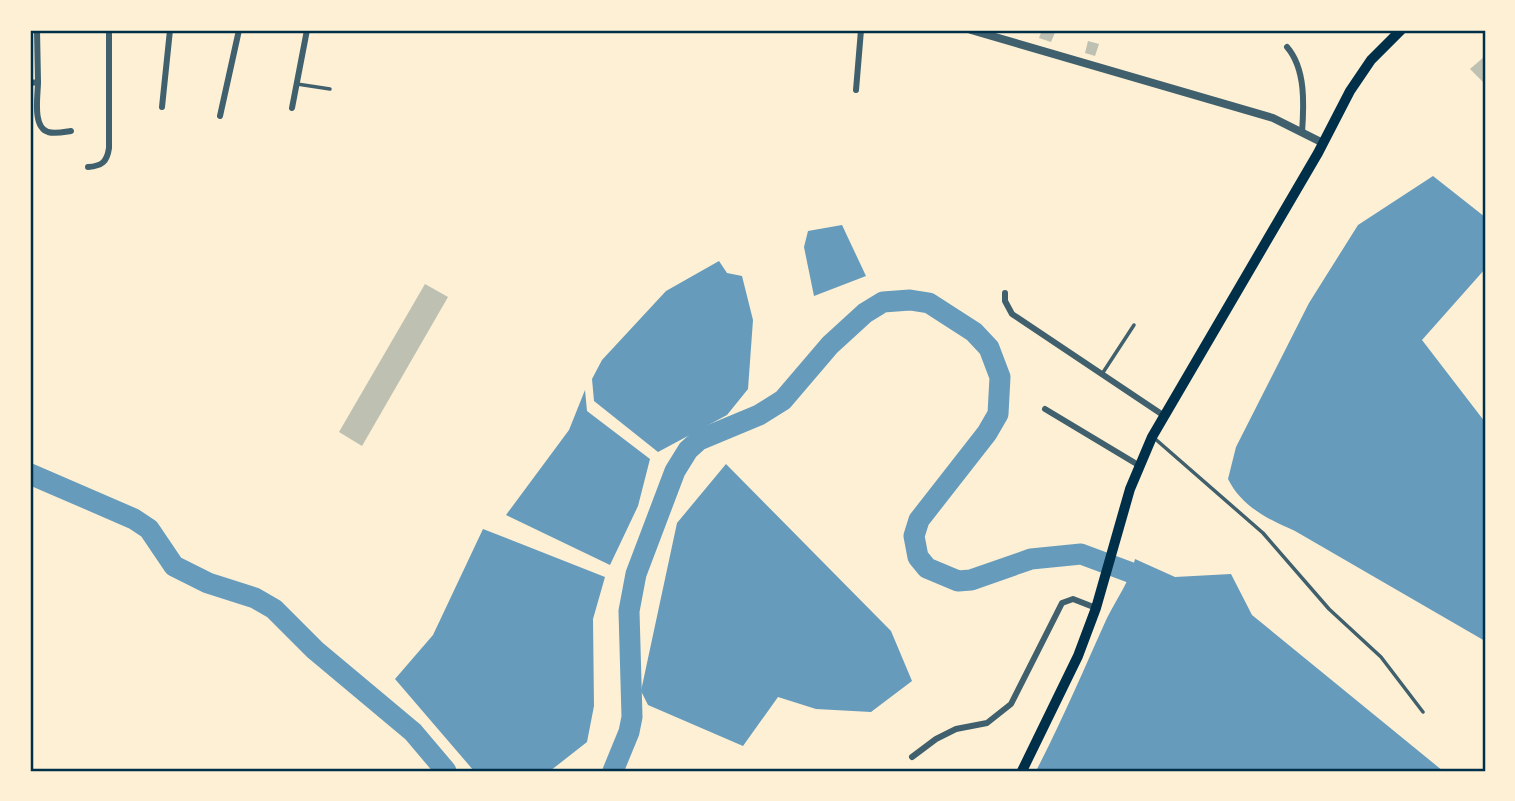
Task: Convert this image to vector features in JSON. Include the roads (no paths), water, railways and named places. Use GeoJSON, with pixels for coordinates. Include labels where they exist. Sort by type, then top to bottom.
{"type":"FeatureCollection","features":[{"type":"Feature","properties":{"kind":"main road"},"geometry":{"type":"LineString","coordinates":[[1022,771],[1055,707],[1096,608],[1117,540],[1123,510],[1152,436],[1323,143],[1350,91],[1371,60],[1401,30]]}},
{"type":"Feature","properties":{"kind":"street"},"geometry":{"type":"LineString","coordinates":[[37,30],[39,123],[42,129],[50,132],[72,131]]}},
{"type":"Feature","properties":{"kind":"street"},"geometry":{"type":"LineString","coordinates":[[88,167],[101,166],[109,148],[109,30]]}},
{"type":"Feature","properties":{"kind":"street"},"geometry":{"type":"LineString","coordinates":[[162,107],[170,30]]}},
{"type":"Feature","properties":{"kind":"street"},"geometry":{"type":"LineString","coordinates":[[220,116],[239,30]]}},
{"type":"Feature","properties":{"kind":"street"},"geometry":{"type":"LineString","coordinates":[[292,108],[307,30]]}},
{"type":"Feature","properties":{"kind":"street"},"geometry":{"type":"LineString","coordinates":[[856,90],[861,30]]}},
{"type":"Feature","properties":{"kind":"street"},"geometry":{"type":"LineString","coordinates":[[971,30],[1273,118],[1323,143]]}},
{"type":"Feature","properties":{"kind":"street"},"geometry":{"type":"LineString","coordinates":[[1287,47],[1297,61],[1303,91],[1302,133]]}},
{"type":"Feature","properties":{"kind":"street"},"geometry":{"type":"LineString","coordinates":[[30,83],[38,82]]}},
{"type":"Feature","properties":{"kind":"street"},"geometry":{"type":"LineString","coordinates":[[1005,293],[1005,301],[1012,314],[1163,415]]}},
{"type":"Feature","properties":{"kind":"street"},"geometry":{"type":"LineString","coordinates":[[1045,409],[1140,466]]}},
{"type":"Feature","properties":{"kind":"street"},"geometry":{"type":"LineString","coordinates":[[912,757],[936,739],[956,730],[986,723],[1011,704],[1062,603],[1073,599],[1096,608]]}},
{"type":"Feature","properties":{"kind":"lane"},"geometry":{"type":"LineString","coordinates":[[296,84],[330,89]]}},
{"type":"Feature","properties":{"kind":"lane"},"geometry":{"type":"LineString","coordinates":[[1102,374],[1134,324]]}},
{"type":"Feature","properties":{"kind":"lane"},"geometry":{"type":"LineString","coordinates":[[1152,436],[1263,533],[1329,609],[1381,657],[1423,712]]}},
{"type":"Feature","properties":{"kind":"water"},"geometry":{"type":"Polygon","coordinates":[[[1433,176],[1485,217],[1485,269],[1422,340],[1485,422],[1485,641],[1257,511],[1248,505],[1228,479],[1236,447],[1309,303],[1358,225],[1433,176]]]}},
{"type":"Feature","properties":{"kind":"water"},"geometry":{"type":"Polygon","coordinates":[[[842,225],[866,276],[814,296],[804,247],[808,231],[842,225]]]}},
{"type":"Feature","properties":{"kind":"water"},"geometry":{"type":"Polygon","coordinates":[[[719,261],[727,273],[742,276],[753,320],[748,389],[727,415],[658,452],[594,401],[592,379],[602,360],[666,291],[719,261]]]}},
{"type":"Feature","properties":{"kind":"water"},"geometry":{"type":"Polygon","coordinates":[[[585,390],[587,411],[650,459],[638,506],[610,565],[506,515],[569,430],[585,390]]]}},
{"type":"Feature","properties":{"kind":"water"},"geometry":{"type":"Polygon","coordinates":[[[726,464],[891,631],[912,681],[871,712],[816,709],[778,697],[743,746],[648,705],[641,691],[677,523],[726,464]]]}},
{"type":"Feature","properties":{"kind":"water"},"geometry":{"type":"Polygon","coordinates":[[[483,529],[605,577],[593,619],[594,706],[587,742],[550,771],[474,771],[395,679],[433,635],[483,529]]]}},
{"type":"Feature","properties":{"kind":"water"},"geometry":{"type":"Polygon","coordinates":[[[1135,559],[1175,577],[1231,574],[1252,615],[1443,771],[1036,771],[1107,618],[1127,582],[1135,559]]]}},
{"type":"Feature","properties":{"kind":"waterway"},"geometry":{"type":"LineString","coordinates":[[613,771],[629,732],[632,717],[629,611],[636,574],[675,471],[688,450],[699,440],[759,415],[783,400],[830,345],[865,313],[883,302],[910,300],[929,303],[974,332],[989,348],[1000,377],[998,414],[987,433],[919,520],[914,536],[918,557],[927,568],[958,581],[971,580],[1031,559],[1081,554],[1132,573]]}},
{"type":"Feature","properties":{"kind":"waterway"},"geometry":{"type":"LineString","coordinates":[[30,474],[134,519],[149,529],[174,566],[208,583],[255,598],[274,609],[315,650],[413,732],[446,771]]}}]}
